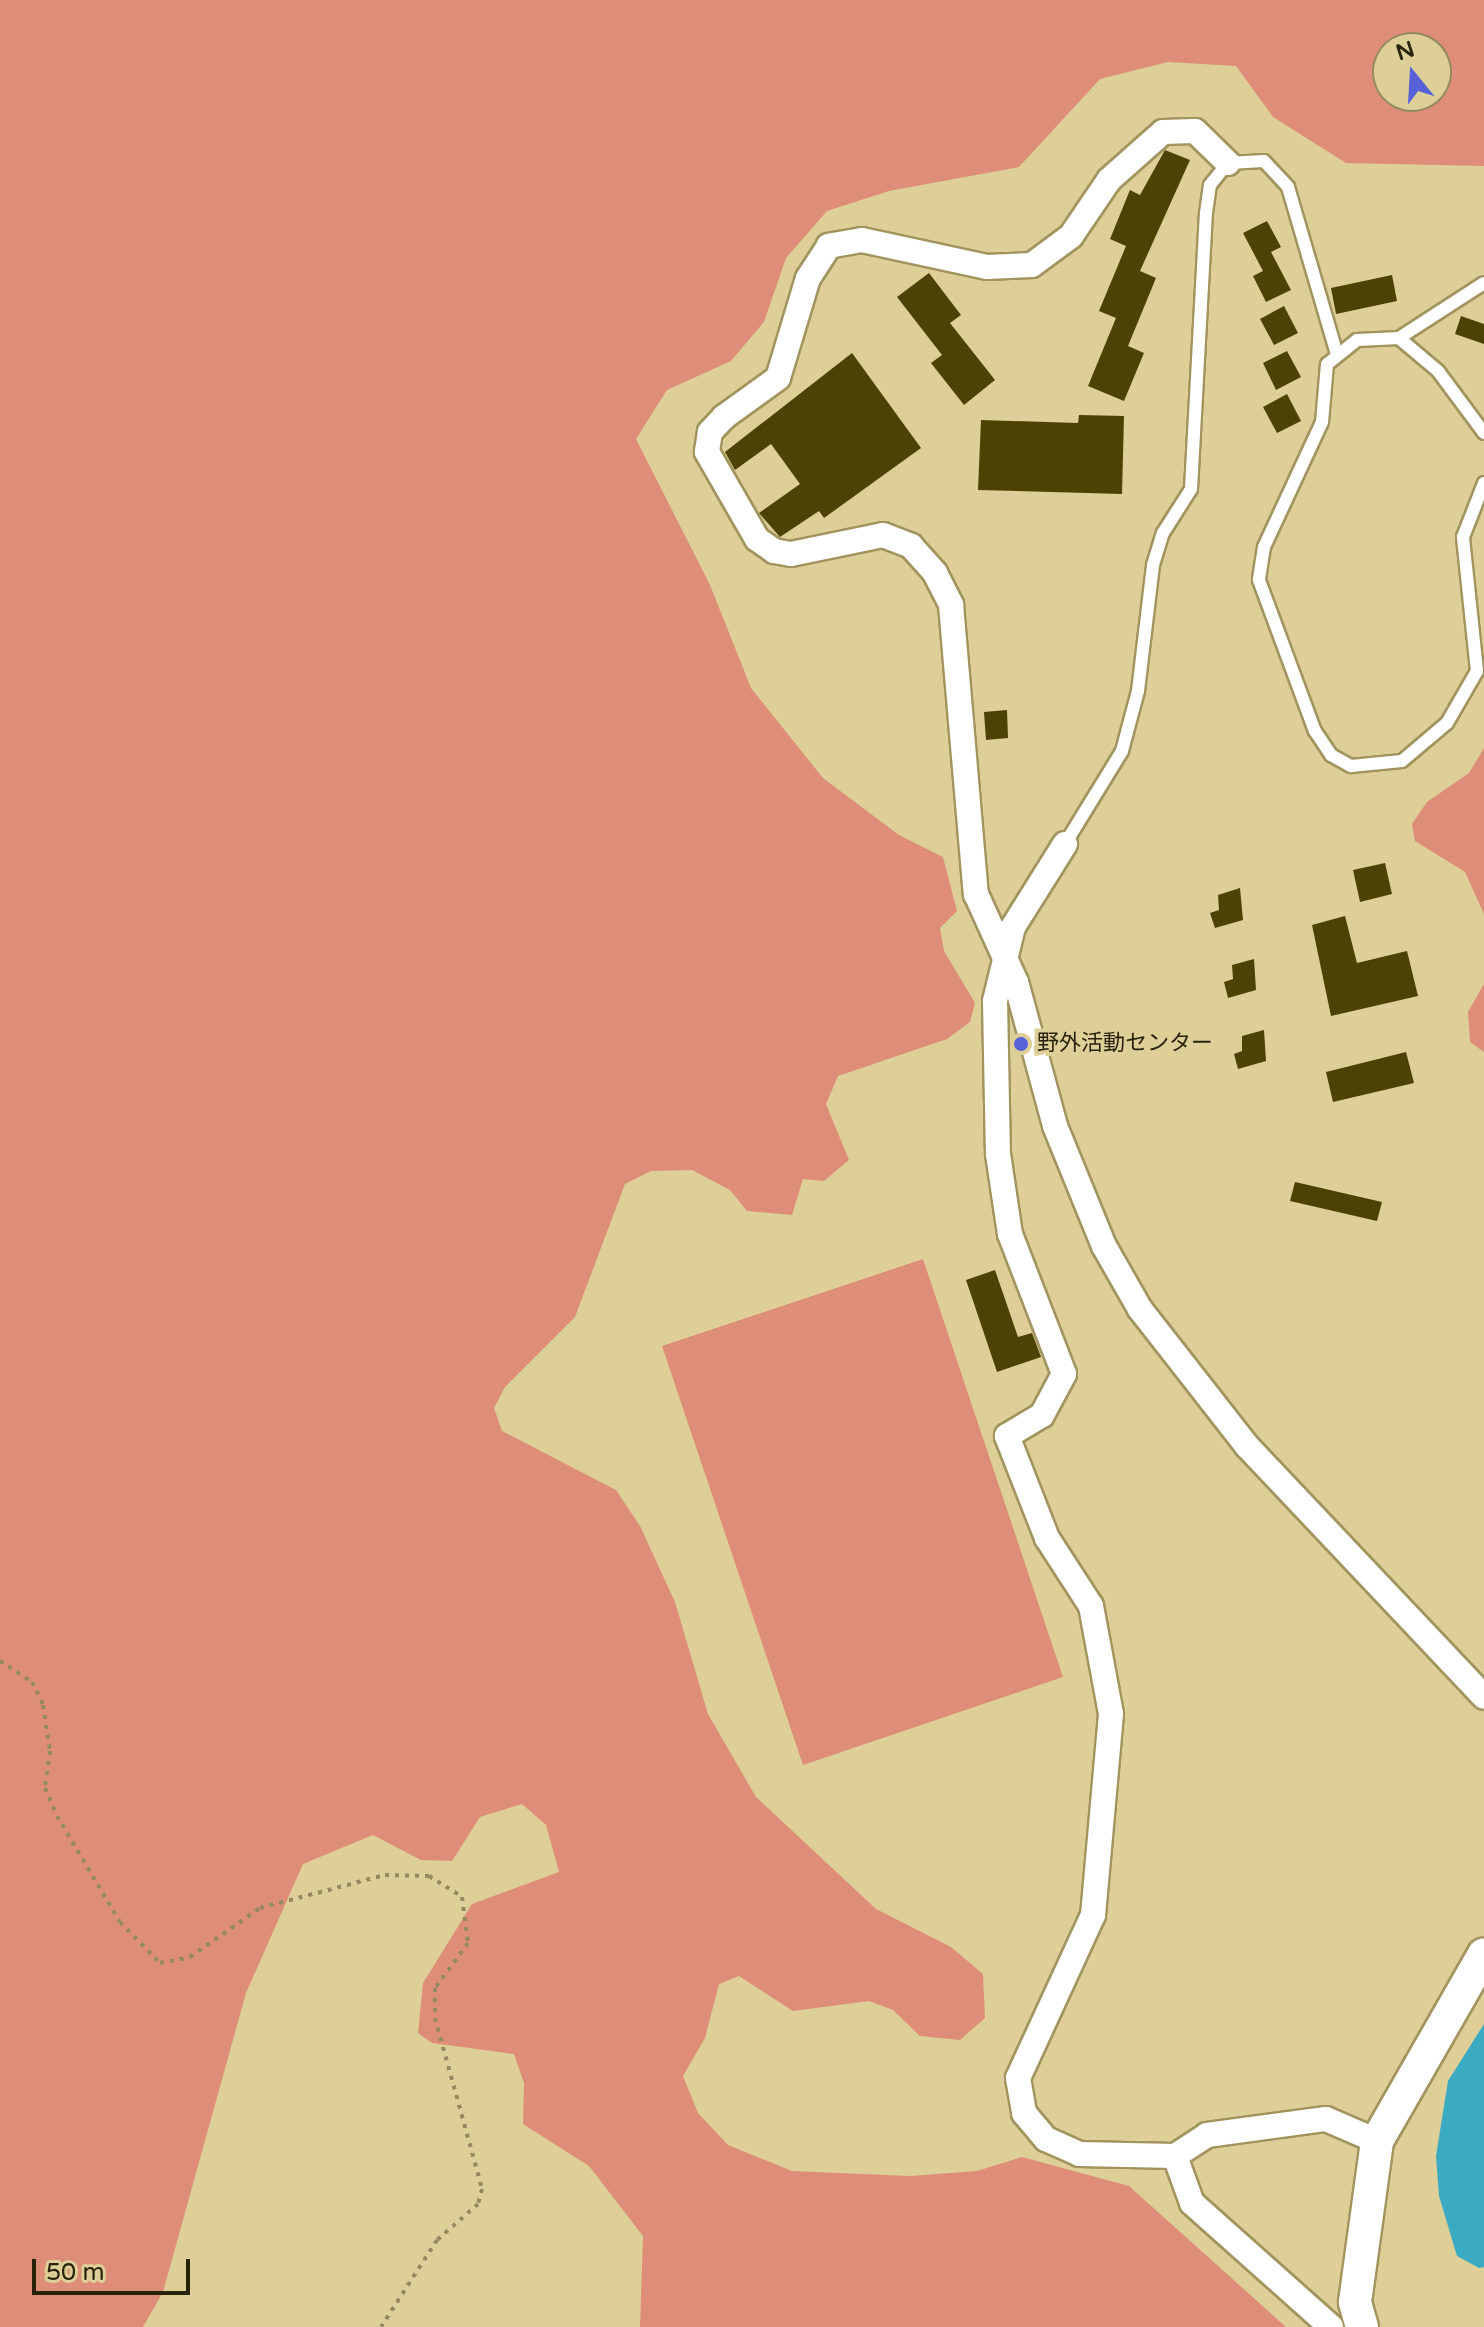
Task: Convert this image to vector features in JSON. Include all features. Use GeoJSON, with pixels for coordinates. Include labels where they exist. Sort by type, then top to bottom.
{"type":"FeatureCollection","features":[{"type":"Feature","properties":{"kind":"street"},"geometry":{"type":"LineString","coordinates":[[1228,163],[1195,131],[1163,132],[1109,180],[1071,236],[1032,265],[987,267],[862,240],[829,246],[808,278],[778,378],[710,432],[711,469],[757,539],[774,551],[791,554],[883,535],[911,546],[935,573],[954,632],[968,859],[1004,958],[1084,1205],[1140,1309],[1247,1446],[1484,1697]]}},
{"type":"Feature","properties":{"kind":"street"},"geometry":{"type":"LineString","coordinates":[[1065,844],[1013,927],[995,1001],[1000,1167],[1010,1234],[1064,1374],[1042,1415],[1007,1436],[1047,1538],[1091,1606],[1111,1714],[1093,1915],[1018,2078],[1024,2113],[1046,2139],[1079,2154],[1175,2156],[1207,2135],[1326,2119],[1377,2141]]}},
{"type":"Feature","properties":{"kind":"street"},"geometry":{"type":"LineString","coordinates":[[1362,2327],[1355,2302],[1377,2141],[1484,1954]]}},
{"type":"Feature","properties":{"kind":"street"},"geometry":{"type":"LineString","coordinates":[[1175,2156],[1192,2203],[1331,2327]]}},
{"type":"Feature","properties":{"kind":"lane"},"geometry":{"type":"LineString","coordinates":[[1065,844],[1117,764],[1138,691],[1153,565],[1163,533],[1191,489],[1206,213],[1210,185],[1228,163],[1264,161],[1288,187],[1336,351]]}},
{"type":"Feature","properties":{"kind":"lane"},"geometry":{"type":"LineString","coordinates":[[1484,283],[1399,338],[1357,340],[1336,351],[1327,364],[1322,422],[1264,547],[1259,580],[1315,731],[1331,755],[1351,766],[1402,761],[1447,723],[1477,671],[1463,537],[1484,483]]}},
{"type":"Feature","properties":{"kind":"lane"},"geometry":{"type":"LineString","coordinates":[[1399,338],[1438,371],[1484,433]]}},
{"type":"Feature","properties":{"kind":"path"},"geometry":{"type":"LineString","coordinates":[[0,1661],[32,1682],[43,1705],[50,1751],[45,1788],[57,1816],[120,1922],[160,1963],[190,1957],[260,1908],[385,1875],[429,1876],[462,1897],[468,1943],[435,1988],[435,2018],[482,2189],[478,2204],[430,2249],[381,2327]]}},
{"type":"Feature","properties":{"kind":"shaded area"},"geometry":{"type":"Polygon","coordinates":[[[0,0],[1484,0],[1484,166],[1346,163],[1273,117],[1236,66],[1168,62],[1100,79],[1019,167],[889,191],[827,211],[786,258],[764,322],[731,361],[667,390],[636,439],[710,585],[751,688],[823,778],[899,835],[943,857],[957,911],[940,928],[944,951],[975,1003],[970,1022],[947,1039],[838,1076],[826,1104],[849,1160],[824,1181],[803,1179],[792,1215],[747,1211],[730,1190],[692,1170],[651,1171],[625,1184],[575,1317],[505,1387],[494,1408],[502,1431],[616,1490],[640,1526],[675,1602],[708,1714],[756,1797],[876,1909],[951,1947],[983,1974],[985,2018],[960,2040],[920,2036],[893,2010],[869,2001],[793,2011],[739,1976],[719,1984],[705,2038],[683,2076],[698,2113],[728,2145],[792,2171],[910,2176],[977,2171],[1022,2157],[1129,2186],[1286,2327],[640,2327],[643,2236],[589,2166],[523,2124],[524,2083],[514,2054],[432,2043],[418,2033],[423,1983],[472,1904],[559,1872],[546,1825],[522,1804],[480,1817],[452,1861],[421,1860],[373,1835],[303,1864],[246,1993],[163,2292],[143,2327],[0,2327],[0,0]]]}},
{"type":"Feature","properties":{"kind":"shaded area"},"geometry":{"type":"Polygon","coordinates":[[[1484,748],[1484,914],[1465,872],[1415,841],[1412,824],[1427,802],[1469,773],[1484,748]]]}},
{"type":"Feature","properties":{"kind":"shaded area"},"geometry":{"type":"Polygon","coordinates":[[[1484,984],[1484,1052],[1470,1042],[1468,1012],[1484,984]]]}},
{"type":"Feature","properties":{"kind":"shaded area"},"geometry":{"type":"Polygon","coordinates":[[[923,1259],[1063,1677],[803,1765],[662,1346],[923,1259]]]}},
{"type":"Feature","properties":{"kind":"water"},"geometry":{"type":"Polygon","coordinates":[[[1484,2024],[1484,2267],[1479,2268],[1457,2256],[1439,2196],[1436,2156],[1448,2081],[1484,2024]]]}},
{"type":"Feature","properties":{"kind":"building"},"geometry":{"type":"Polygon","coordinates":[[[1165,150],[1190,160],[1140,271],[1156,278],[1128,346],[1144,353],[1124,401],[1088,386],[1116,318],[1099,311],[1126,246],[1110,239],[1130,190],[1140,195],[1165,150]]]}},
{"type":"Feature","properties":{"kind":"building"},"geometry":{"type":"Polygon","coordinates":[[[1267,221],[1281,247],[1271,252],[1291,290],[1266,302],[1253,276],[1263,271],[1243,233],[1267,221]]]}},
{"type":"Feature","properties":{"kind":"building"},"geometry":{"type":"Polygon","coordinates":[[[929,273],[961,315],[950,323],[995,380],[964,405],[931,363],[942,355],[897,297],[929,273]]]}},
{"type":"Feature","properties":{"kind":"building"},"geometry":{"type":"Polygon","coordinates":[[[1392,275],[1397,301],[1336,314],[1331,288],[1392,275]]]}},
{"type":"Feature","properties":{"kind":"building"},"geometry":{"type":"Polygon","coordinates":[[[1284,306],[1298,333],[1274,345],[1260,319],[1284,306]]]}},
{"type":"Feature","properties":{"kind":"building"},"geometry":{"type":"Polygon","coordinates":[[[1461,316],[1484,324],[1484,344],[1455,334],[1461,316]]]}},
{"type":"Feature","properties":{"kind":"building"},"geometry":{"type":"Polygon","coordinates":[[[1287,351],[1301,377],[1276,390],[1263,363],[1287,351]]]}},
{"type":"Feature","properties":{"kind":"building"},"geometry":{"type":"Polygon","coordinates":[[[852,353],[921,448],[824,518],[819,511],[780,537],[759,513],[800,484],[771,444],[735,470],[725,452],[852,353]]]}},
{"type":"Feature","properties":{"kind":"building"},"geometry":{"type":"Polygon","coordinates":[[[1287,394],[1301,421],[1277,433],[1263,407],[1287,394]]]}},
{"type":"Feature","properties":{"kind":"building"},"geometry":{"type":"Polygon","coordinates":[[[1079,415],[1124,416],[1122,494],[978,490],[981,420],[1078,423],[1079,415]]]}},
{"type":"Feature","properties":{"kind":"building"},"geometry":{"type":"Polygon","coordinates":[[[1007,710],[1008,738],[986,740],[984,712],[1007,710]]]}},
{"type":"Feature","properties":{"kind":"building"},"geometry":{"type":"Polygon","coordinates":[[[1385,863],[1392,894],[1360,902],[1353,870],[1385,863]]]}},
{"type":"Feature","properties":{"kind":"building"},"geometry":{"type":"Polygon","coordinates":[[[1240,888],[1243,920],[1215,928],[1210,913],[1219,910],[1218,895],[1240,888]]]}},
{"type":"Feature","properties":{"kind":"building"},"geometry":{"type":"Polygon","coordinates":[[[1345,916],[1357,963],[1407,951],[1418,996],[1331,1016],[1312,925],[1345,916]]]}},
{"type":"Feature","properties":{"kind":"building"},"geometry":{"type":"Polygon","coordinates":[[[1254,959],[1256,990],[1228,998],[1224,982],[1233,979],[1232,965],[1254,959]]]}},
{"type":"Feature","properties":{"kind":"building"},"geometry":{"type":"Polygon","coordinates":[[[1264,1030],[1266,1061],[1238,1069],[1234,1054],[1242,1051],[1242,1036],[1264,1030]]]}},
{"type":"Feature","properties":{"kind":"building"},"geometry":{"type":"Polygon","coordinates":[[[1406,1052],[1414,1083],[1333,1102],[1326,1072],[1406,1052]]]}},
{"type":"Feature","properties":{"kind":"building"},"geometry":{"type":"Polygon","coordinates":[[[1295,1182],[1382,1202],[1377,1221],[1290,1201],[1295,1182]]]}},
{"type":"Feature","properties":{"kind":"building"},"geometry":{"type":"Polygon","coordinates":[[[995,1270],[1018,1337],[1032,1333],[1041,1357],[997,1372],[966,1280],[995,1270]]]}},
{"type":"Feature","properties":{"kind":"place","name":"野外活動センター"},"geometry":{"type":"Point","coordinates":[1021,1044]}}]}
